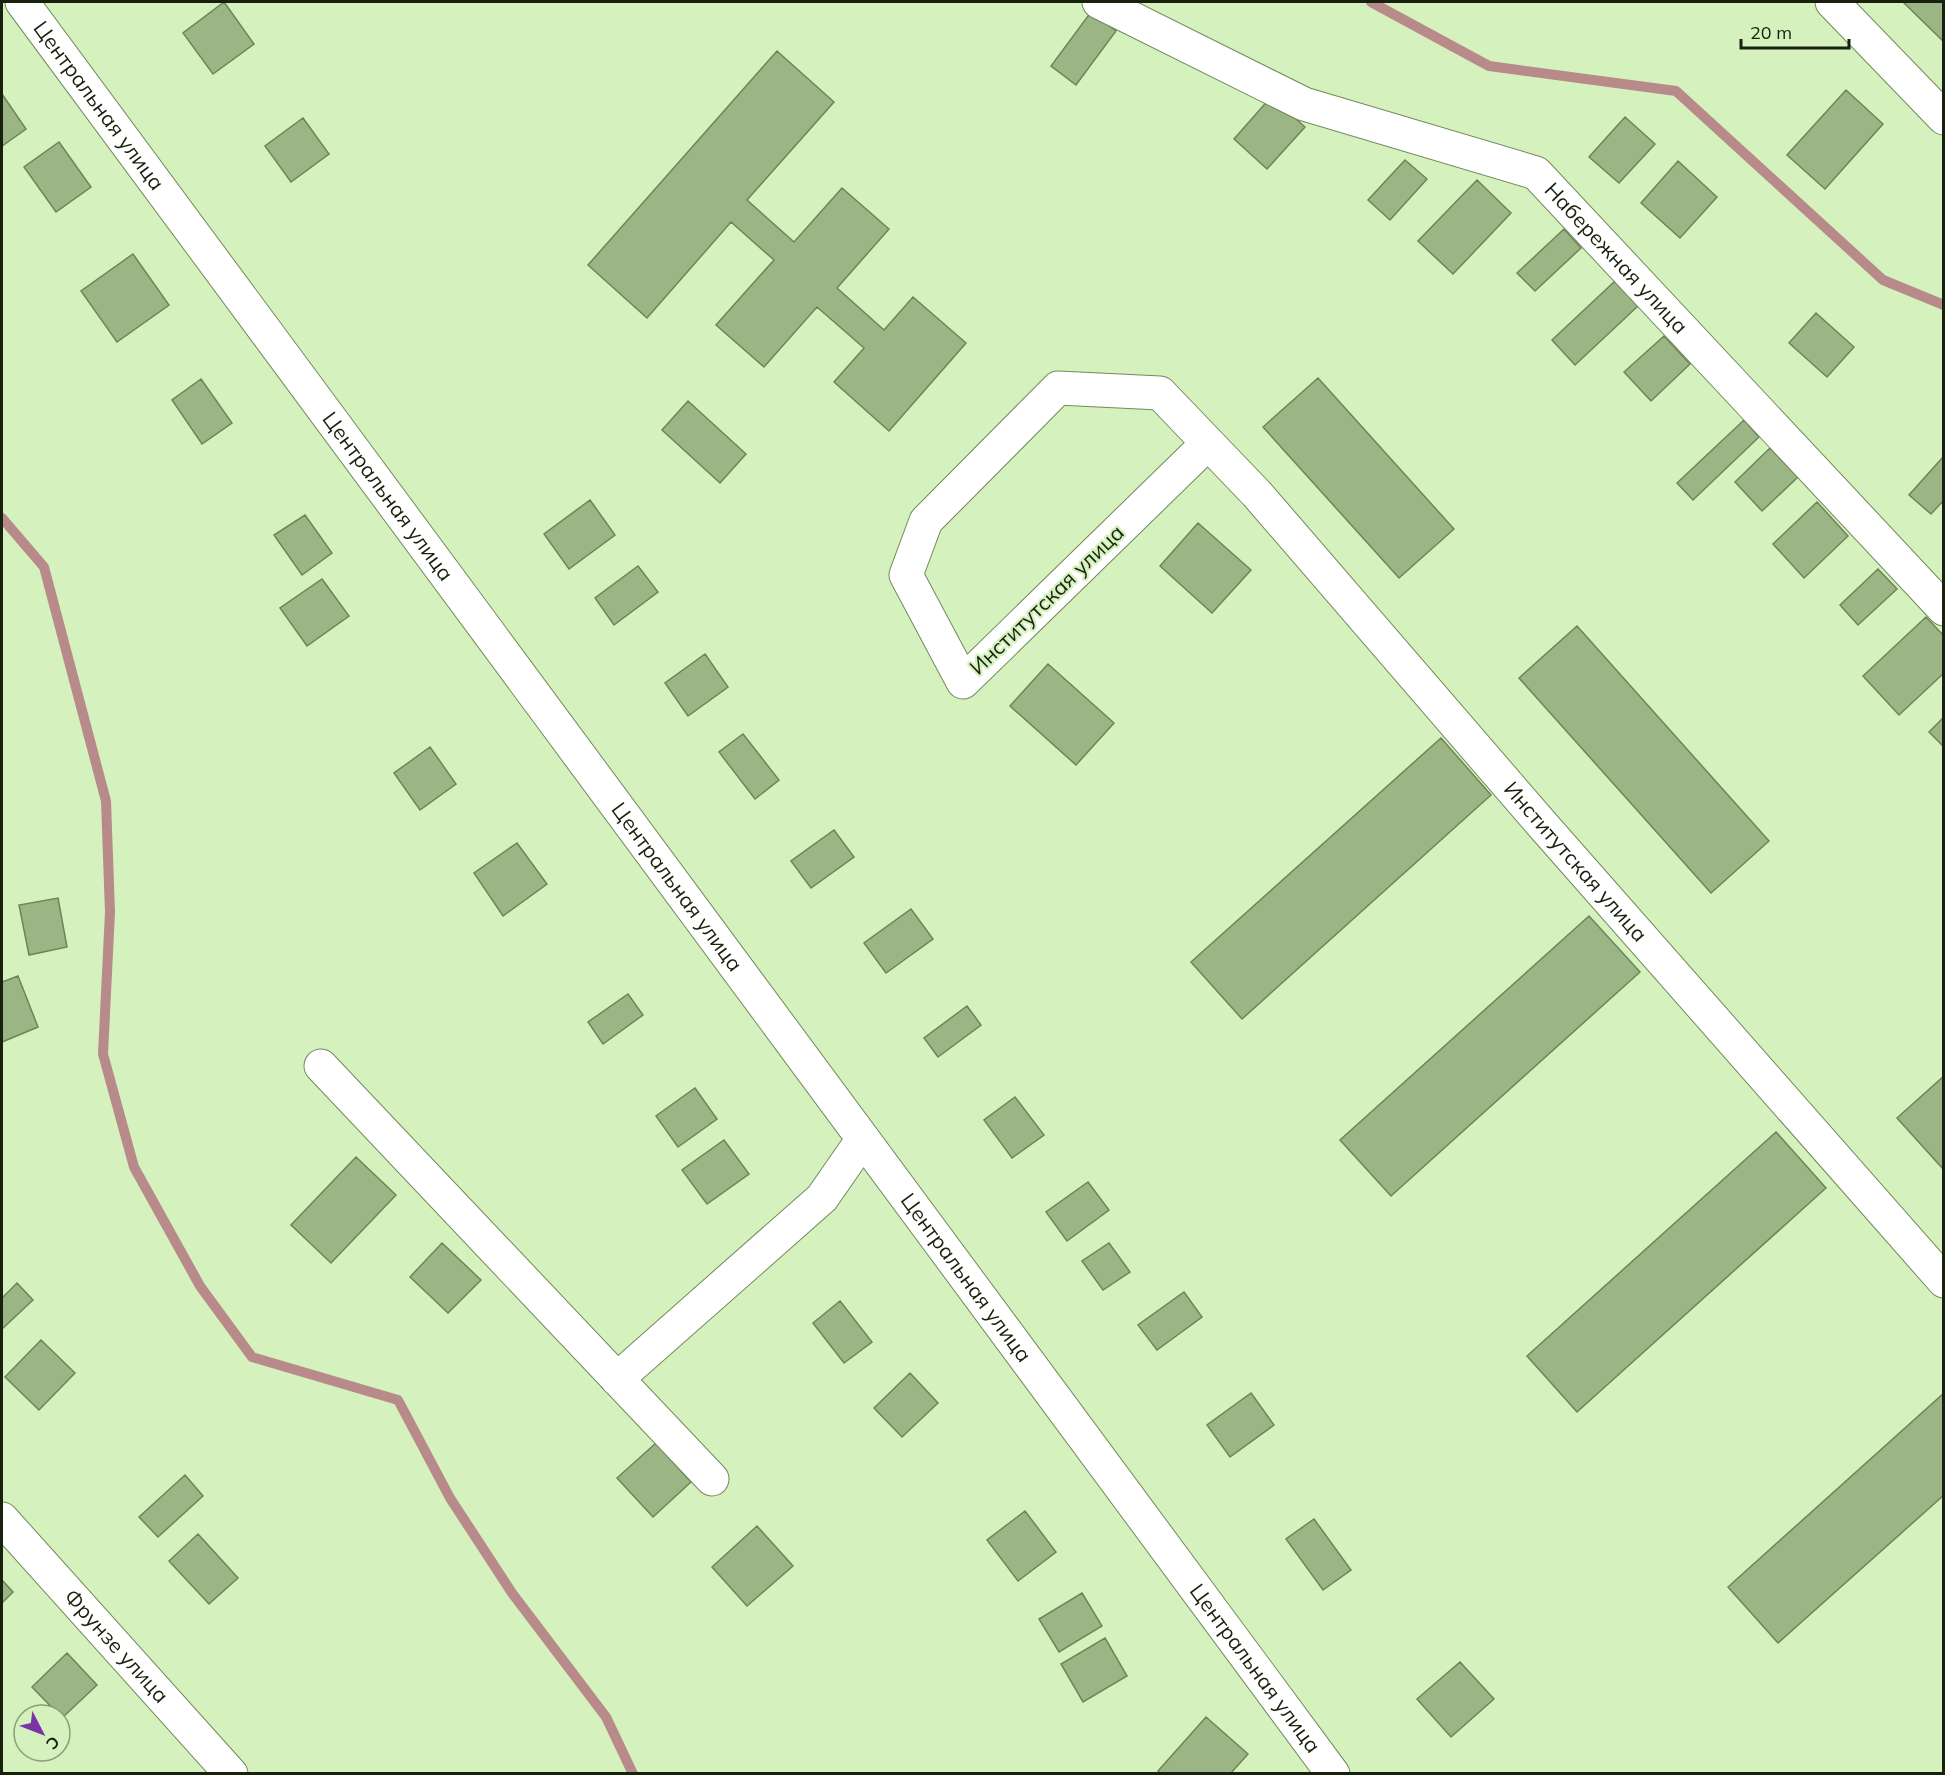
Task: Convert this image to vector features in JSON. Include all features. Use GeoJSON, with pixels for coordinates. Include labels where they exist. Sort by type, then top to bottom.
{"type":"FeatureCollection","features":[{"type":"Feature","properties":{"kind":"street","name":"Центральная улица"},"geometry":{"type":"LineString","coordinates":[[22,2],[1333,1773]]}},
{"type":"Feature","properties":{"kind":"street","name":"Набережная улица"},"geometry":{"type":"LineString","coordinates":[[1099,2],[1304,104],[1536,173],[1944,609]]}},
{"type":"Feature","properties":{"kind":"street"},"geometry":{"type":"LineString","coordinates":[[1832,2],[1944,118]]}},
{"type":"Feature","properties":{"kind":"street","name":"Институтская улица"},"geometry":{"type":"LineString","coordinates":[[1208,443],[963,682],[906,575],[926,521],[1058,388],[1160,393],[1257,494],[1540,822],[1944,1281]]}},
{"type":"Feature","properties":{"kind":"street"},"geometry":{"type":"LineString","coordinates":[[321,1066],[712,1479]]}},
{"type":"Feature","properties":{"kind":"street"},"geometry":{"type":"LineString","coordinates":[[617,1379],[822,1198],[863,1139]]}},
{"type":"Feature","properties":{"kind":"street","name":"Фрунзе улица"},"geometry":{"type":"LineString","coordinates":[[2,1519],[231,1773]]}},
{"type":"Feature","properties":{"kind":"building"},"geometry":{"type":"Polygon","coordinates":[[[224,2],[254,44],[213,74],[183,33],[224,2]]]}},
{"type":"Feature","properties":{"kind":"building"},"geometry":{"type":"Polygon","coordinates":[[[1944,2],[1944,42],[1904,3],[1944,2]]]}},
{"type":"Feature","properties":{"kind":"building"},"geometry":{"type":"Polygon","coordinates":[[[1091,12],[1116,31],[1076,85],[1051,66],[1091,12]]]}},
{"type":"Feature","properties":{"kind":"building"},"geometry":{"type":"Polygon","coordinates":[[[777,51],[834,102],[747,200],[794,242],[842,188],[889,229],[837,288],[884,330],[913,297],[966,343],[889,431],[834,382],[864,348],[817,307],[764,367],[716,325],[774,260],[731,222],[647,318],[588,265],[777,51]]]}},
{"type":"Feature","properties":{"kind":"building"},"geometry":{"type":"Polygon","coordinates":[[[1846,90],[1883,124],[1825,189],[1787,155],[1846,90]]]}},
{"type":"Feature","properties":{"kind":"building"},"geometry":{"type":"Polygon","coordinates":[[[2,94],[26,129],[2,146],[2,94]]]}},
{"type":"Feature","properties":{"kind":"building"},"geometry":{"type":"Polygon","coordinates":[[[1271,97],[1305,127],[1267,169],[1234,139],[1271,97]]]}},
{"type":"Feature","properties":{"kind":"building"},"geometry":{"type":"Polygon","coordinates":[[[1625,117],[1655,144],[1619,183],[1589,157],[1625,117]]]}},
{"type":"Feature","properties":{"kind":"building"},"geometry":{"type":"Polygon","coordinates":[[[303,118],[329,154],[291,182],[265,146],[303,118]]]}},
{"type":"Feature","properties":{"kind":"building"},"geometry":{"type":"Polygon","coordinates":[[[59,142],[91,187],[56,212],[24,167],[59,142]]]}},
{"type":"Feature","properties":{"kind":"building"},"geometry":{"type":"Polygon","coordinates":[[[1405,160],[1427,179],[1390,220],[1368,200],[1405,160]]]}},
{"type":"Feature","properties":{"kind":"building"},"geometry":{"type":"Polygon","coordinates":[[[1678,161],[1717,197],[1680,238],[1641,203],[1678,161]]]}},
{"type":"Feature","properties":{"kind":"building"},"geometry":{"type":"Polygon","coordinates":[[[1477,180],[1511,213],[1453,274],[1418,241],[1477,180]]]}},
{"type":"Feature","properties":{"kind":"building"},"geometry":{"type":"Polygon","coordinates":[[[1564,229],[1581,248],[1535,291],[1517,273],[1564,229]]]}},
{"type":"Feature","properties":{"kind":"building"},"geometry":{"type":"Polygon","coordinates":[[[133,254],[169,305],[117,342],[81,291],[133,254]]]}},
{"type":"Feature","properties":{"kind":"building"},"geometry":{"type":"Polygon","coordinates":[[[1615,281],[1638,306],[1575,365],[1552,340],[1615,281]]]}},
{"type":"Feature","properties":{"kind":"building"},"geometry":{"type":"Polygon","coordinates":[[[1816,313],[1854,347],[1827,377],[1789,343],[1816,313]]]}},
{"type":"Feature","properties":{"kind":"building"},"geometry":{"type":"Polygon","coordinates":[[[1664,336],[1690,364],[1651,401],[1624,372],[1664,336]]]}},
{"type":"Feature","properties":{"kind":"building"},"geometry":{"type":"Polygon","coordinates":[[[1318,378],[1454,529],[1399,578],[1263,427],[1318,378]]]}},
{"type":"Feature","properties":{"kind":"building"},"geometry":{"type":"Polygon","coordinates":[[[201,379],[232,423],[202,444],[172,400],[201,379]]]}},
{"type":"Feature","properties":{"kind":"building"},"geometry":{"type":"Polygon","coordinates":[[[688,401],[746,454],[720,483],[662,430],[688,401]]]}},
{"type":"Feature","properties":{"kind":"building"},"geometry":{"type":"Polygon","coordinates":[[[1744,420],[1759,437],[1693,500],[1677,483],[1744,420]]]}},
{"type":"Feature","properties":{"kind":"building"},"geometry":{"type":"Polygon","coordinates":[[[1770,448],[1798,477],[1762,511],[1735,482],[1770,448]]]}},
{"type":"Feature","properties":{"kind":"building"},"geometry":{"type":"Polygon","coordinates":[[[1944,456],[1944,500],[1931,514],[1909,495],[1944,456]]]}},
{"type":"Feature","properties":{"kind":"building"},"geometry":{"type":"Polygon","coordinates":[[[590,500],[615,535],[569,569],[544,534],[590,500]]]}},
{"type":"Feature","properties":{"kind":"building"},"geometry":{"type":"Polygon","coordinates":[[[1817,502],[1848,536],[1804,578],[1773,544],[1817,502]]]}},
{"type":"Feature","properties":{"kind":"building"},"geometry":{"type":"Polygon","coordinates":[[[305,515],[332,553],[302,575],[274,535],[305,515]]]}},
{"type":"Feature","properties":{"kind":"building"},"geometry":{"type":"Polygon","coordinates":[[[1198,523],[1251,570],[1212,613],[1160,566],[1198,523]]]}},
{"type":"Feature","properties":{"kind":"building"},"geometry":{"type":"Polygon","coordinates":[[[638,566],[658,592],[614,625],[595,598],[638,566]]]}},
{"type":"Feature","properties":{"kind":"building"},"geometry":{"type":"Polygon","coordinates":[[[1878,569],[1897,589],[1858,625],[1840,605],[1878,569]]]}},
{"type":"Feature","properties":{"kind":"building"},"geometry":{"type":"Polygon","coordinates":[[[322,579],[349,616],[307,646],[280,608],[322,579]]]}},
{"type":"Feature","properties":{"kind":"building"},"geometry":{"type":"Polygon","coordinates":[[[1926,617],[1944,636],[1944,673],[1899,715],[1863,676],[1926,617]]]}},
{"type":"Feature","properties":{"kind":"building"},"geometry":{"type":"Polygon","coordinates":[[[1577,626],[1769,841],[1711,893],[1519,678],[1577,626]]]}},
{"type":"Feature","properties":{"kind":"building"},"geometry":{"type":"Polygon","coordinates":[[[705,654],[728,687],[688,716],[665,683],[705,654]]]}},
{"type":"Feature","properties":{"kind":"building"},"geometry":{"type":"Polygon","coordinates":[[[1048,664],[1114,723],[1076,765],[1010,706],[1048,664]]]}},
{"type":"Feature","properties":{"kind":"building"},"geometry":{"type":"Polygon","coordinates":[[[1944,717],[1944,747],[1929,732],[1944,717]]]}},
{"type":"Feature","properties":{"kind":"building"},"geometry":{"type":"Polygon","coordinates":[[[743,734],[779,780],[755,799],[719,752],[743,734]]]}},
{"type":"Feature","properties":{"kind":"building"},"geometry":{"type":"Polygon","coordinates":[[[1441,738],[1491,795],[1242,1019],[1191,962],[1441,738]]]}},
{"type":"Feature","properties":{"kind":"building"},"geometry":{"type":"Polygon","coordinates":[[[430,747],[456,784],[420,810],[394,773],[430,747]]]}},
{"type":"Feature","properties":{"kind":"building"},"geometry":{"type":"Polygon","coordinates":[[[834,830],[854,857],[811,888],[791,861],[834,830]]]}},
{"type":"Feature","properties":{"kind":"building"},"geometry":{"type":"Polygon","coordinates":[[[517,843],[547,884],[503,916],[474,873],[517,843]]]}},
{"type":"Feature","properties":{"kind":"building"},"geometry":{"type":"Polygon","coordinates":[[[58,898],[67,947],[29,955],[19,905],[58,898]]]}},
{"type":"Feature","properties":{"kind":"building"},"geometry":{"type":"Polygon","coordinates":[[[911,909],[933,939],[886,973],[864,943],[911,909]]]}},
{"type":"Feature","properties":{"kind":"building"},"geometry":{"type":"Polygon","coordinates":[[[1589,916],[1640,972],[1391,1196],[1340,1140],[1589,916]]]}},
{"type":"Feature","properties":{"kind":"building"},"geometry":{"type":"Polygon","coordinates":[[[18,976],[38,1027],[2,1042],[2,982],[18,976]]]}},
{"type":"Feature","properties":{"kind":"building"},"geometry":{"type":"Polygon","coordinates":[[[628,994],[643,1015],[603,1044],[588,1022],[628,994]]]}},
{"type":"Feature","properties":{"kind":"building"},"geometry":{"type":"Polygon","coordinates":[[[967,1006],[981,1025],[938,1057],[924,1038],[967,1006]]]}},
{"type":"Feature","properties":{"kind":"building"},"geometry":{"type":"Polygon","coordinates":[[[1944,1076],[1944,1170],[1897,1118],[1944,1076]]]}},
{"type":"Feature","properties":{"kind":"building"},"geometry":{"type":"Polygon","coordinates":[[[695,1088],[717,1119],[678,1147],[656,1116],[695,1088]]]}},
{"type":"Feature","properties":{"kind":"building"},"geometry":{"type":"Polygon","coordinates":[[[1015,1097],[1044,1135],[1012,1158],[984,1120],[1015,1097]]]}},
{"type":"Feature","properties":{"kind":"building"},"geometry":{"type":"Polygon","coordinates":[[[1776,1132],[1826,1188],[1577,1412],[1527,1356],[1776,1132]]]}},
{"type":"Feature","properties":{"kind":"building"},"geometry":{"type":"Polygon","coordinates":[[[724,1140],[749,1174],[707,1204],[682,1170],[724,1140]]]}},
{"type":"Feature","properties":{"kind":"building"},"geometry":{"type":"Polygon","coordinates":[[[356,1157],[396,1195],[331,1263],[291,1225],[356,1157]]]}},
{"type":"Feature","properties":{"kind":"building"},"geometry":{"type":"Polygon","coordinates":[[[1088,1182],[1109,1210],[1067,1241],[1046,1212],[1088,1182]]]}},
{"type":"Feature","properties":{"kind":"building"},"geometry":{"type":"Polygon","coordinates":[[[442,1243],[481,1280],[448,1313],[410,1277],[442,1243]]]}},
{"type":"Feature","properties":{"kind":"building"},"geometry":{"type":"Polygon","coordinates":[[[1109,1243],[1130,1272],[1103,1290],[1082,1261],[1109,1243]]]}},
{"type":"Feature","properties":{"kind":"building"},"geometry":{"type":"Polygon","coordinates":[[[17,1283],[33,1300],[2,1329],[2,1298],[17,1283]]]}},
{"type":"Feature","properties":{"kind":"building"},"geometry":{"type":"Polygon","coordinates":[[[1184,1292],[1202,1317],[1157,1350],[1138,1325],[1184,1292]]]}},
{"type":"Feature","properties":{"kind":"building"},"geometry":{"type":"Polygon","coordinates":[[[840,1301],[872,1342],[844,1363],[813,1323],[840,1301]]]}},
{"type":"Feature","properties":{"kind":"building"},"geometry":{"type":"Polygon","coordinates":[[[41,1340],[75,1373],[39,1410],[5,1377],[41,1340]]]}},
{"type":"Feature","properties":{"kind":"building"},"geometry":{"type":"Polygon","coordinates":[[[910,1373],[938,1403],[902,1437],[874,1408],[910,1373]]]}},
{"type":"Feature","properties":{"kind":"building"},"geometry":{"type":"Polygon","coordinates":[[[1251,1393],[1274,1425],[1230,1457],[1207,1425],[1251,1393]]]}},
{"type":"Feature","properties":{"kind":"building"},"geometry":{"type":"Polygon","coordinates":[[[1944,1393],[1944,1495],[1778,1643],[1728,1587],[1944,1393]]]}},
{"type":"Feature","properties":{"kind":"building"},"geometry":{"type":"Polygon","coordinates":[[[656,1443],[691,1482],[653,1517],[617,1478],[656,1443]]]}},
{"type":"Feature","properties":{"kind":"building"},"geometry":{"type":"Polygon","coordinates":[[[185,1475],[203,1496],[158,1537],[139,1517],[185,1475]]]}},
{"type":"Feature","properties":{"kind":"building"},"geometry":{"type":"Polygon","coordinates":[[[1025,1511],[1056,1552],[1018,1581],[987,1540],[1025,1511]]]}},
{"type":"Feature","properties":{"kind":"building"},"geometry":{"type":"Polygon","coordinates":[[[1314,1519],[1351,1570],[1323,1590],[1286,1539],[1314,1519]]]}},
{"type":"Feature","properties":{"kind":"building"},"geometry":{"type":"Polygon","coordinates":[[[757,1526],[793,1566],[747,1606],[712,1567],[757,1526]]]}},
{"type":"Feature","properties":{"kind":"building"},"geometry":{"type":"Polygon","coordinates":[[[198,1534],[238,1578],[209,1604],[169,1561],[198,1534]]]}},
{"type":"Feature","properties":{"kind":"building"},"geometry":{"type":"Polygon","coordinates":[[[2,1580],[13,1592],[2,1603],[2,1580]]]}},
{"type":"Feature","properties":{"kind":"building"},"geometry":{"type":"Polygon","coordinates":[[[1082,1593],[1102,1626],[1059,1652],[1039,1619],[1082,1593]]]}},
{"type":"Feature","properties":{"kind":"building"},"geometry":{"type":"Polygon","coordinates":[[[1105,1638],[1127,1676],[1083,1702],[1061,1664],[1105,1638]]]}},
{"type":"Feature","properties":{"kind":"building"},"geometry":{"type":"Polygon","coordinates":[[[67,1653],[97,1685],[72,1709],[72,1703],[47,1703],[32,1687],[67,1653]]]}},
{"type":"Feature","properties":{"kind":"building"},"geometry":{"type":"Polygon","coordinates":[[[1460,1662],[1494,1699],[1451,1737],[1417,1699],[1460,1662]]]}},
{"type":"Feature","properties":{"kind":"building"},"geometry":{"type":"Polygon","coordinates":[[[1206,1717],[1248,1754],[1230,1774],[1161,1774],[1158,1771],[1206,1717]]]}},
{"type":"Feature","properties":{"kind":"waterway"},"geometry":{"type":"LineString","coordinates":[[1371,2],[1489,66],[1676,91],[1883,280],[1944,305]]}},
{"type":"Feature","properties":{"kind":"waterway"},"geometry":{"type":"LineString","coordinates":[[2,518],[44,567],[106,801],[110,912],[103,1054],[134,1167],[200,1286],[252,1357],[398,1400],[450,1498],[512,1593],[606,1717],[633,1774]]}}]}
